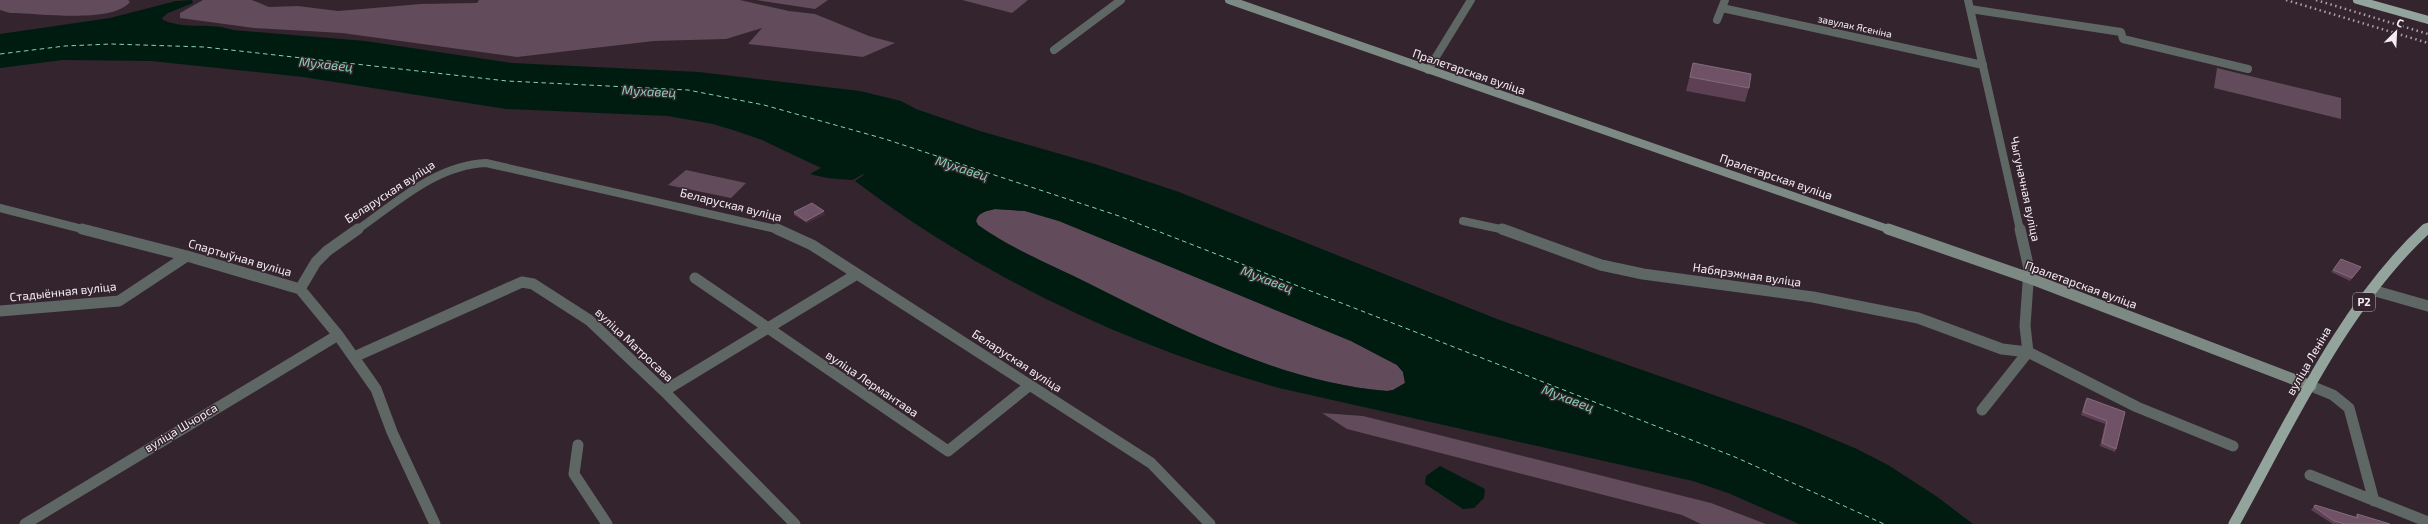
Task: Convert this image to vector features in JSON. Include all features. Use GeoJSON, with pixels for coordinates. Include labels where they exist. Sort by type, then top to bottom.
{"type":"FeatureCollection","features":[{"type":"Feature","properties":{"kind":"main road","name":"Пралетарская вуліца"},"geometry":{"type":"LineString","coordinates":[[1231,0],[1428,70],[2029,278],[2311,386]]}},
{"type":"Feature","properties":{"kind":"main road"},"geometry":{"type":"LineString","coordinates":[[2357,0],[2428,20]]}},
{"type":"Feature","properties":{"kind":"main road","name":"вуліца Леніна"},"geometry":{"type":"LineString","coordinates":[[2234,524],[2340,334],[2398,254],[2428,227]]}},
{"type":"Feature","properties":{"kind":"street"},"geometry":{"type":"LineString","coordinates":[[1054,50],[1121,0]]}},
{"type":"Feature","properties":{"kind":"street"},"geometry":{"type":"LineString","coordinates":[[1428,70],[1472,0]]}},
{"type":"Feature","properties":{"kind":"street"},"geometry":{"type":"LineString","coordinates":[[1717,20],[1723,4]]}},
{"type":"Feature","properties":{"kind":"street","name":"завулак Ясеніна"},"geometry":{"type":"LineString","coordinates":[[1723,4],[1984,65]]}},
{"type":"Feature","properties":{"kind":"street"},"geometry":{"type":"LineString","coordinates":[[1969,5],[2121,32],[2124,39],[2248,69]]}},
{"type":"Feature","properties":{"kind":"street","name":"Чыгуначная вуліца"},"geometry":{"type":"LineString","coordinates":[[1969,5],[2007,167],[2029,278],[2025,326],[2028,352]]}},
{"type":"Feature","properties":{"kind":"street","name":"Беларуская вуліца"},"geometry":{"type":"LineString","coordinates":[[300,289],[316,262],[327,251],[427,181],[445,171],[476,162],[495,164],[764,225],[783,231],[812,246],[1152,463],[1210,524]]}},
{"type":"Feature","properties":{"kind":"street","name":"Спартыўная вуліца"},"geometry":{"type":"LineString","coordinates":[[0,208],[187,256],[300,289],[338,335],[376,389],[392,432],[435,524]]}},
{"type":"Feature","properties":{"kind":"street","name":"Набярэжная вуліца"},"geometry":{"type":"LineString","coordinates":[[1463,221],[1494,226],[1601,264],[1643,274],[1813,297],[1918,318],[2002,349],[2028,352]]}},
{"type":"Feature","properties":{"kind":"street","name":"Стадыённая вуліца"},"geometry":{"type":"LineString","coordinates":[[0,311],[119,302],[187,256]]}},
{"type":"Feature","properties":{"kind":"street"},"geometry":{"type":"LineString","coordinates":[[664,391],[857,274]]}},
{"type":"Feature","properties":{"kind":"street","name":"вуліца Лермантава"},"geometry":{"type":"LineString","coordinates":[[695,278],[948,451],[1030,385]]}},
{"type":"Feature","properties":{"kind":"street","name":"вуліца Матросава"},"geometry":{"type":"LineString","coordinates":[[354,357],[522,282],[532,284],[589,320],[664,391],[795,524]]}},
{"type":"Feature","properties":{"kind":"street"},"geometry":{"type":"LineString","coordinates":[[2372,290],[2428,306]]}},
{"type":"Feature","properties":{"kind":"street","name":"вуліца Шчорса"},"geometry":{"type":"LineString","coordinates":[[25,524],[143,450],[338,335]]}},
{"type":"Feature","properties":{"kind":"street"},"geometry":{"type":"LineString","coordinates":[[1982,410],[2028,352],[2137,407],[2233,446]]}},
{"type":"Feature","properties":{"kind":"street"},"geometry":{"type":"LineString","coordinates":[[2311,386],[2333,395],[2348,408],[2374,501]]}},
{"type":"Feature","properties":{"kind":"street"},"geometry":{"type":"LineString","coordinates":[[578,445],[574,474],[607,524]]}},
{"type":"Feature","properties":{"kind":"street"},"geometry":{"type":"LineString","coordinates":[[2310,475],[2428,522]]}},
{"type":"Feature","properties":{"kind":"shaded area"},"geometry":{"type":"Polygon","coordinates":[[[0,0],[128,0],[130,2],[121,9],[108,13],[74,16],[10,13],[0,10],[0,0]]]}},
{"type":"Feature","properties":{"kind":"shaded area"},"geometry":{"type":"Polygon","coordinates":[[[203,0],[252,0],[269,7],[298,6],[338,11],[421,4],[477,3],[479,0],[740,0],[789,11],[815,14],[869,36],[895,43],[863,57],[748,44],[762,28],[726,39],[654,41],[517,57],[342,33],[254,28],[180,18],[180,13],[203,0]]]}},
{"type":"Feature","properties":{"kind":"shaded area"},"geometry":{"type":"Polygon","coordinates":[[[756,0],[828,0],[815,9],[756,0]]]}},
{"type":"Feature","properties":{"kind":"shaded area"},"geometry":{"type":"Polygon","coordinates":[[[962,0],[1028,0],[1012,13],[962,0]]]}},
{"type":"Feature","properties":{"kind":"shaded area"},"geometry":{"type":"Polygon","coordinates":[[[2217,68],[2341,98],[2341,119],[2214,88],[2217,68]]]}},
{"type":"Feature","properties":{"kind":"shaded area"},"geometry":{"type":"Polygon","coordinates":[[[686,170],[746,183],[731,198],[668,185],[686,170]]]}},
{"type":"Feature","properties":{"kind":"shaded area"},"geometry":{"type":"Polygon","coordinates":[[[995,209],[1025,211],[1059,221],[1351,341],[1397,365],[1403,372],[1405,383],[1393,390],[1387,391],[1348,386],[1271,366],[1234,352],[1162,320],[1033,257],[991,234],[978,225],[976,221],[983,212],[995,209]]]}},
{"type":"Feature","properties":{"kind":"shaded area"},"geometry":{"type":"Polygon","coordinates":[[[1322,413],[1363,416],[1711,503],[1766,524],[1701,524],[1682,515],[1347,429],[1322,413]]]}},
{"type":"Feature","properties":{"kind":"water","name":"Мухавец"},"geometry":{"type":"Polygon","coordinates":[[[192,0],[193,3],[168,13],[162,18],[163,20],[181,25],[216,26],[233,30],[365,41],[512,63],[699,72],[860,91],[901,101],[916,109],[980,131],[1095,164],[1179,192],[1497,319],[1802,426],[1857,449],[1888,465],[1936,496],[1973,524],[1799,524],[1728,493],[1693,481],[1279,388],[1222,371],[1111,329],[1057,304],[1005,277],[953,248],[903,216],[855,181],[865,174],[851,180],[810,174],[821,168],[762,140],[713,124],[668,116],[506,109],[303,77],[151,61],[63,60],[0,68],[0,34],[110,18],[176,1],[192,0]],[[995,209],[981,214],[976,221],[978,225],[991,234],[1018,249],[1159,318],[1233,351],[1270,365],[1308,377],[1347,386],[1387,391],[1393,390],[1405,383],[1403,372],[1397,365],[1351,341],[1059,221],[1025,211],[995,209]]]}},
{"type":"Feature","properties":{"kind":"water"},"geometry":{"type":"Polygon","coordinates":[[[1440,466],[1485,489],[1484,498],[1474,508],[1463,509],[1425,484],[1426,476],[1440,466]]]}},
{"type":"Feature","properties":{"kind":"building"},"geometry":{"type":"Polygon","coordinates":[[[1693,63],[1751,74],[1749,88],[1690,77],[1693,63]]]}},
{"type":"Feature","properties":{"kind":"building"},"geometry":{"type":"Polygon","coordinates":[[[812,203],[824,211],[806,221],[794,212],[812,203]]]}},
{"type":"Feature","properties":{"kind":"building"},"geometry":{"type":"Polygon","coordinates":[[[2341,259],[2361,267],[2352,278],[2333,270],[2341,259]]]}},
{"type":"Feature","properties":{"kind":"building"},"geometry":{"type":"Polygon","coordinates":[[[2087,398],[2125,412],[2116,449],[2102,443],[2107,421],[2083,412],[2087,398]]]}},
{"type":"Feature","properties":{"kind":"building"},"geometry":{"type":"Polygon","coordinates":[[[2315,505],[2358,518],[2357,514],[2390,524],[2345,524],[2334,521],[2314,507],[2315,505]]]}},
{"type":"Feature","properties":{"kind":"ferry route"},"geometry":{"type":"LineString","coordinates":[[0,54],[65,46],[111,44],[204,47],[507,81],[688,90],[764,105],[885,139],[1119,216],[1735,457],[1884,524]]}},
{"type":"Feature","properties":{"kind":"railway"},"geometry":{"type":"LineString","coordinates":[[2286,0],[2428,43]]}},
{"type":"Feature","properties":{"kind":"railway"},"geometry":{"type":"LineString","coordinates":[[2316,0],[2428,34]]}}]}
